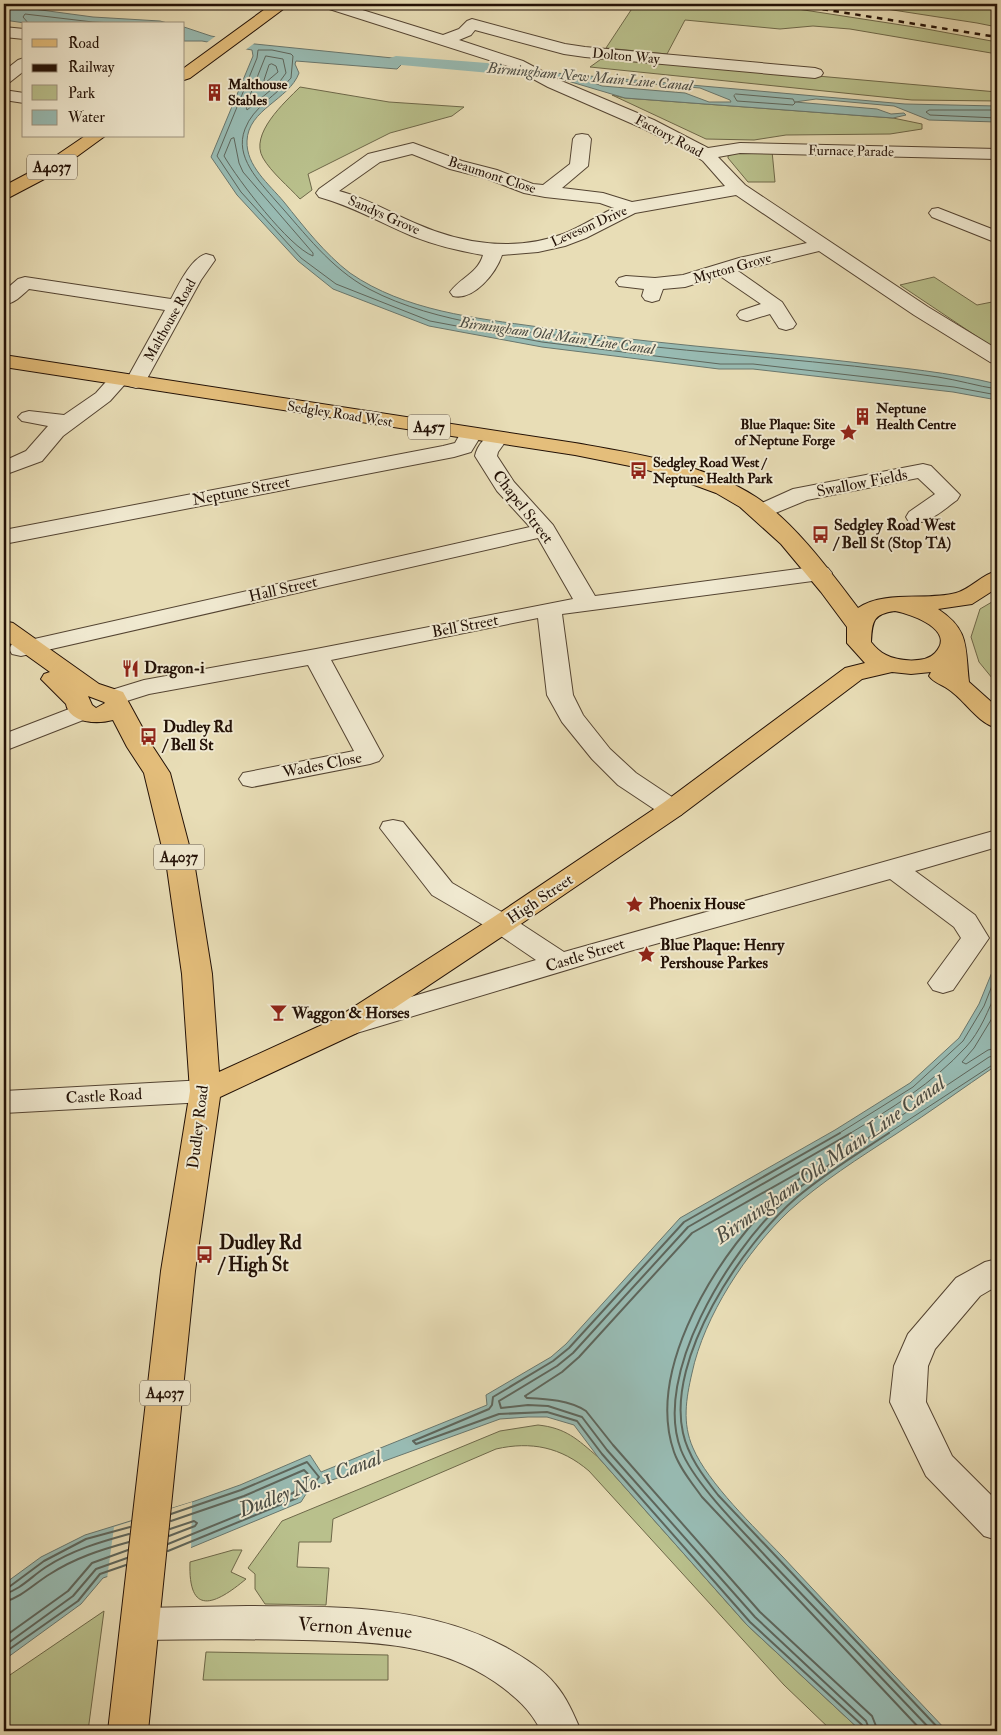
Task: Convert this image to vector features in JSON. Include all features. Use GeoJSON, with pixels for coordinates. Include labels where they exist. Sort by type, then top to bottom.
{"type":"FeatureCollection","features":[{"type":"Feature","properties":{"kind":"main road"},"geometry":{"type":"LineString","coordinates":[[185,73],[282,4]]}},
{"type":"Feature","properties":{"kind":"main road","name":"A4037"},"geometry":{"type":"LineString","coordinates":[[4,193],[44,172],[94,138]]}},
{"type":"Feature","properties":{"kind":"main road","name":"Sedgley Road West"},"geometry":{"type":"LineString","coordinates":[[4,361],[575,449],[648,464],[685,474],[744,499],[761,512],[820,573],[858,634]]}},
{"type":"Feature","properties":{"kind":"main road","name":"Sedgley Road West"},"geometry":{"type":"LineString","coordinates":[[820,573],[894,605]]}},
{"type":"Feature","properties":{"kind":"main road"},"geometry":{"type":"LineString","coordinates":[[854,673],[862,615],[871,609],[894,605],[964,599],[997,578]]}},
{"type":"Feature","properties":{"kind":"main road"},"geometry":{"type":"LineString","coordinates":[[958,684],[950,636],[964,599]]}},
{"type":"Feature","properties":{"kind":"main road","name":"A457"},"geometry":{"type":"LineString","coordinates":[[858,634],[876,660],[892,665],[920,666],[933,664],[943,658],[950,636],[931,614],[894,605]]}},
{"type":"Feature","properties":{"kind":"main road","name":"Dudley Road"},"geometry":{"type":"LineString","coordinates":[[4,628],[26,648]]}},
{"type":"Feature","properties":{"kind":"main road","name":"Dudley Road"},"geometry":{"type":"LineString","coordinates":[[4,633],[99,704],[140,747],[157,773],[181,868],[197,974],[205,1091],[178,1270],[142,1608]]}},
{"type":"Feature","properties":{"kind":"main road","name":"High Street"},"geometry":{"type":"LineString","coordinates":[[205,1091],[346,1026],[502,924],[672,809],[854,673],[892,665]]}},
{"type":"Feature","properties":{"kind":"main road","name":"A457"},"geometry":{"type":"LineString","coordinates":[[920,666],[958,684],[997,720]]}},
{"type":"Feature","properties":{"kind":"main road","name":"A4037"},"geometry":{"type":"LineString","coordinates":[[128,1731],[142,1608]]}},
{"type":"Feature","properties":{"kind":"street","name":"Factory Road"},"geometry":{"type":"LineString","coordinates":[[328,4],[517,64],[538,76],[640,119],[706,154],[739,190],[921,311],[997,358]]}},
{"type":"Feature","properties":{"kind":"street","name":"Dolton Way"},"geometry":{"type":"LineString","coordinates":[[446,40],[465,32],[472,24],[564,49],[584,52],[814,73]]}},
{"type":"Feature","properties":{"kind":"street"},"geometry":{"type":"LineString","coordinates":[[4,32],[22,34]]}},
{"type":"Feature","properties":{"kind":"street"},"geometry":{"type":"LineString","coordinates":[[748,66],[756,50]]}},
{"type":"Feature","properties":{"kind":"street"},"geometry":{"type":"LineString","coordinates":[[4,79],[22,65]]}},
{"type":"Feature","properties":{"kind":"street"},"geometry":{"type":"LineString","coordinates":[[4,95],[22,98]]}},
{"type":"Feature","properties":{"kind":"street"},"geometry":{"type":"LineString","coordinates":[[545,192],[579,166],[582,140]]}},
{"type":"Feature","properties":{"kind":"street","name":"Beaumont Close"},"geometry":{"type":"LineString","coordinates":[[405,149],[438,142]]}},
{"type":"Feature","properties":{"kind":"street","name":"Furnace Parade"},"geometry":{"type":"LineString","coordinates":[[706,154],[740,148],[997,154]]}},
{"type":"Feature","properties":{"kind":"street","name":"Beaumont Close"},"geometry":{"type":"LineString","coordinates":[[405,149],[491,174],[514,184],[545,192],[603,198],[631,208]]}},
{"type":"Feature","properties":{"kind":"street","name":"Sandys Grove"},"geometry":{"type":"LineString","coordinates":[[405,149],[374,158],[325,193],[344,197],[408,227],[449,242],[478,249],[494,250]]}},
{"type":"Feature","properties":{"kind":"street","name":"Leveson Drive"},"geometry":{"type":"LineString","coordinates":[[494,250],[537,248],[560,242],[617,213],[631,208],[739,190]]}},
{"type":"Feature","properties":{"kind":"street"},"geometry":{"type":"LineString","coordinates":[[938,213],[989,232]]}},
{"type":"Feature","properties":{"kind":"street","name":"Mytton Grove"},"geometry":{"type":"LineString","coordinates":[[626,282],[653,290],[746,262],[821,245]]}},
{"type":"Feature","properties":{"kind":"street"},"geometry":{"type":"LineString","coordinates":[[460,292],[483,274],[492,260],[494,250]]}},
{"type":"Feature","properties":{"kind":"street","name":"Malthouse Road"},"geometry":{"type":"LineString","coordinates":[[4,469],[34,456],[55,432],[67,422],[127,381],[206,260]]}},
{"type":"Feature","properties":{"kind":"street"},"geometry":{"type":"LineString","coordinates":[[724,270],[775,306],[786,324]]}},
{"type":"Feature","properties":{"kind":"street"},"geometry":{"type":"LineString","coordinates":[[6,299],[25,283],[176,306]]}},
{"type":"Feature","properties":{"kind":"street"},"geometry":{"type":"LineString","coordinates":[[747,315],[775,306]]}},
{"type":"Feature","properties":{"kind":"street"},"geometry":{"type":"LineString","coordinates":[[29,416],[67,422]]}},
{"type":"Feature","properties":{"kind":"street","name":"Neptune Street"},"geometry":{"type":"LineString","coordinates":[[4,537],[446,452],[463,446],[470,434]]}},
{"type":"Feature","properties":{"kind":"street","name":"Chapel Street"},"geometry":{"type":"LineString","coordinates":[[497,438],[487,451],[486,456],[505,486],[545,530],[587,603]]}},
{"type":"Feature","properties":{"kind":"street","name":"Swallow Fields"},"geometry":{"type":"LineString","coordinates":[[761,512],[801,494],[923,471],[949,495],[917,517]]}},
{"type":"Feature","properties":{"kind":"street","name":"Hall Street"},"geometry":{"type":"LineString","coordinates":[[26,648],[545,530]]}},
{"type":"Feature","properties":{"kind":"street","name":"Bell Street"},"geometry":{"type":"LineString","coordinates":[[4,743],[144,687],[316,656],[549,609],[820,573]]}},
{"type":"Feature","properties":{"kind":"street"},"geometry":{"type":"LineString","coordinates":[[549,609],[560,695],[571,717],[601,754],[627,778],[672,809]]}},
{"type":"Feature","properties":{"kind":"street","name":"Wades Close"},"geometry":{"type":"LineString","coordinates":[[252,779],[370,756],[316,656]]}},
{"type":"Feature","properties":{"kind":"street"},"geometry":{"type":"LineString","coordinates":[[393,828],[442,889],[502,924],[560,963]]}},
{"type":"Feature","properties":{"kind":"street","name":"Castle Street"},"geometry":{"type":"LineString","coordinates":[[346,1026],[997,838]]}},
{"type":"Feature","properties":{"kind":"street"},"geometry":{"type":"LineString","coordinates":[[894,869],[965,921],[975,938],[943,983]]}},
{"type":"Feature","properties":{"kind":"street","name":"Castle Road"},"geometry":{"type":"LineString","coordinates":[[4,1102],[205,1091]]}},
{"type":"Feature","properties":{"kind":"street"},"geometry":{"type":"LineString","coordinates":[[997,1270],[968,1288],[920,1343],[911,1366],[908,1402],[939,1466],[997,1525]]}},
{"type":"Feature","properties":{"kind":"street","name":"Vernon Avenue"},"geometry":{"type":"LineString","coordinates":[[142,1608],[243,1621],[387,1627],[414,1631],[472,1650],[504,1666],[537,1690],[556,1719],[561,1731]]}},
{"type":"Feature","properties":{"kind":"green space"},"geometry":{"type":"Polygon","coordinates":[[[635,4],[765,4],[921,28],[997,42],[997,54],[850,29],[813,26],[780,29],[685,20],[667,54],[606,48],[635,4]]]}},
{"type":"Feature","properties":{"kind":"green space"},"geometry":{"type":"Polygon","coordinates":[[[854,4],[997,4],[997,27],[977,23],[854,4]]]}},
{"type":"Feature","properties":{"kind":"green space"},"geometry":{"type":"Polygon","coordinates":[[[604,57],[997,92],[997,101],[912,100],[590,67],[604,57]]]}},
{"type":"Feature","properties":{"kind":"green space"},"geometry":{"type":"Polygon","coordinates":[[[300,87],[389,102],[464,107],[452,116],[390,133],[308,174],[312,190],[300,199],[271,169],[263,158],[260,149],[261,139],[271,119],[300,87]]]}},
{"type":"Feature","properties":{"kind":"green space"},"geometry":{"type":"Polygon","coordinates":[[[612,95],[625,98],[893,118],[922,124],[922,129],[890,134],[786,135],[754,140],[706,139],[612,95]]]}},
{"type":"Feature","properties":{"kind":"green space"},"geometry":{"type":"Polygon","coordinates":[[[772,151],[775,182],[748,182],[728,158],[728,156],[736,153],[772,151]]]}},
{"type":"Feature","properties":{"kind":"green space"},"geometry":{"type":"Polygon","coordinates":[[[934,277],[977,305],[997,301],[997,350],[900,285],[934,277]]]}},
{"type":"Feature","properties":{"kind":"green space"},"geometry":{"type":"Polygon","coordinates":[[[997,599],[997,684],[979,662],[971,637],[980,609],[997,599]]]}},
{"type":"Feature","properties":{"kind":"green space"},"geometry":{"type":"Polygon","coordinates":[[[538,1425],[548,1426],[571,1435],[598,1457],[747,1625],[861,1731],[832,1731],[784,1685],[589,1471],[568,1456],[545,1448],[521,1446],[496,1449],[333,1519],[331,1542],[299,1542],[297,1567],[329,1568],[326,1605],[265,1604],[255,1589],[255,1574],[248,1568],[282,1521],[500,1431],[538,1425]]]}},
{"type":"Feature","properties":{"kind":"green space"},"geometry":{"type":"Polygon","coordinates":[[[233,1550],[242,1550],[231,1572],[246,1579],[214,1600],[206,1601],[199,1598],[194,1592],[191,1580],[190,1562],[233,1550]]]}},
{"type":"Feature","properties":{"kind":"green space"},"geometry":{"type":"Polygon","coordinates":[[[104,1611],[88,1731],[4,1731],[4,1679],[104,1611]]]}},
{"type":"Feature","properties":{"kind":"green space"},"geometry":{"type":"Polygon","coordinates":[[[206,1652],[388,1655],[388,1680],[203,1680],[206,1652]]]}},
{"type":"Feature","properties":{"kind":"water"},"geometry":{"type":"Polygon","coordinates":[[[4,5],[93,17],[164,22],[22,23],[4,20],[4,5]]]}},
{"type":"Feature","properties":{"kind":"water","name":"Birmingham Old Main Line Canal"},"geometry":{"type":"Polygon","coordinates":[[[185,27],[211,36],[255,44],[432,62],[402,64],[397,69],[296,61],[295,64],[299,73],[294,82],[287,91],[261,113],[249,130],[248,150],[254,167],[323,249],[350,273],[371,286],[394,296],[441,311],[490,320],[578,333],[851,362],[961,376],[997,384],[997,400],[953,392],[753,369],[719,369],[542,347],[429,326],[333,289],[298,261],[237,195],[211,157],[253,56],[252,50],[202,41],[185,41],[185,27]]]}},
{"type":"Feature","properties":{"kind":"water"},"geometry":{"type":"Polygon","coordinates":[[[488,67],[905,104],[997,106],[997,122],[929,120],[894,106],[816,99],[795,102],[877,109],[891,114],[904,113],[906,115],[893,118],[625,98],[551,76],[504,72],[488,67]],[[619,81],[594,83],[602,86],[685,93],[709,102],[731,102],[700,88],[619,81]]]}},
{"type":"Feature","properties":{"kind":"water"},"geometry":{"type":"Polygon","coordinates":[[[997,960],[997,1065],[827,1180],[801,1200],[773,1227],[729,1286],[706,1329],[692,1373],[686,1411],[687,1429],[693,1448],[709,1476],[746,1519],[947,1731],[861,1731],[747,1625],[598,1457],[574,1425],[547,1417],[500,1419],[321,1484],[306,1494],[301,1502],[190,1548],[103,1578],[81,1604],[4,1660],[4,1584],[41,1557],[85,1535],[240,1485],[310,1455],[321,1472],[487,1405],[486,1395],[551,1357],[566,1344],[680,1218],[835,1130],[910,1083],[959,1038],[979,1004],[997,960]]]}},
{"type":"Feature","properties":{"kind":"pier"},"geometry":{"type":"Polygon","coordinates":[[[217,35],[256,42],[244,51],[205,44],[217,35]]]}},
{"type":"Feature","properties":{"kind":"pier"},"geometry":{"type":"Polygon","coordinates":[[[192,1502],[191,1551],[107,1579],[114,1527],[192,1502]]]}},
{"type":"Feature","properties":{"kind":"waterway","name":"Birmingham New Main Line Canal"},"geometry":{"type":"LineString","coordinates":[[396,61],[525,71]]}},
{"type":"Feature","properties":{"kind":"railway"},"geometry":{"type":"LineString","coordinates":[[790,4],[997,37]]}},
{"type":"Feature","properties":{"kind":"place","name":"Malthouse Stables"},"geometry":{"type":"Point","coordinates":[214,92]}},
{"type":"Feature","properties":{"kind":"place","name":"Neptune Health Centre"},"geometry":{"type":"Point","coordinates":[862,416]}},
{"type":"Feature","properties":{"kind":"place","name":"Blue Plaque: Site of Neptune Forge"},"geometry":{"type":"Point","coordinates":[849,432]}},
{"type":"Feature","properties":{"kind":"place","name":"Sedgley Road West / Neptune Health Park"},"geometry":{"type":"Point","coordinates":[639,470]}},
{"type":"Feature","properties":{"kind":"place","name":"Sedgley Road West / Bell St (Stop TA)"},"geometry":{"type":"Point","coordinates":[820,534]}},
{"type":"Feature","properties":{"kind":"place","name":"Dragon-i"},"geometry":{"type":"Point","coordinates":[130,668]}},
{"type":"Feature","properties":{"kind":"place","name":"Dudley Rd / Bell St"},"geometry":{"type":"Point","coordinates":[149,736]}},
{"type":"Feature","properties":{"kind":"place","name":"Phoenix House"},"geometry":{"type":"Point","coordinates":[635,904]}},
{"type":"Feature","properties":{"kind":"place","name":"Blue Plaque: Henry Pershouse Parkes"},"geometry":{"type":"Point","coordinates":[646,954]}},
{"type":"Feature","properties":{"kind":"place","name":"Waggon & Horses"},"geometry":{"type":"Point","coordinates":[278,1013]}},
{"type":"Feature","properties":{"kind":"place","name":"Dudley Rd / High St"},"geometry":{"type":"Point","coordinates":[205,1254]}},
{"type":"Feature","properties":{"kind":"water label","name":"Dudley No. 1 Canal"},"geometry":{"type":"Point","coordinates":[310,1484]}}]}
